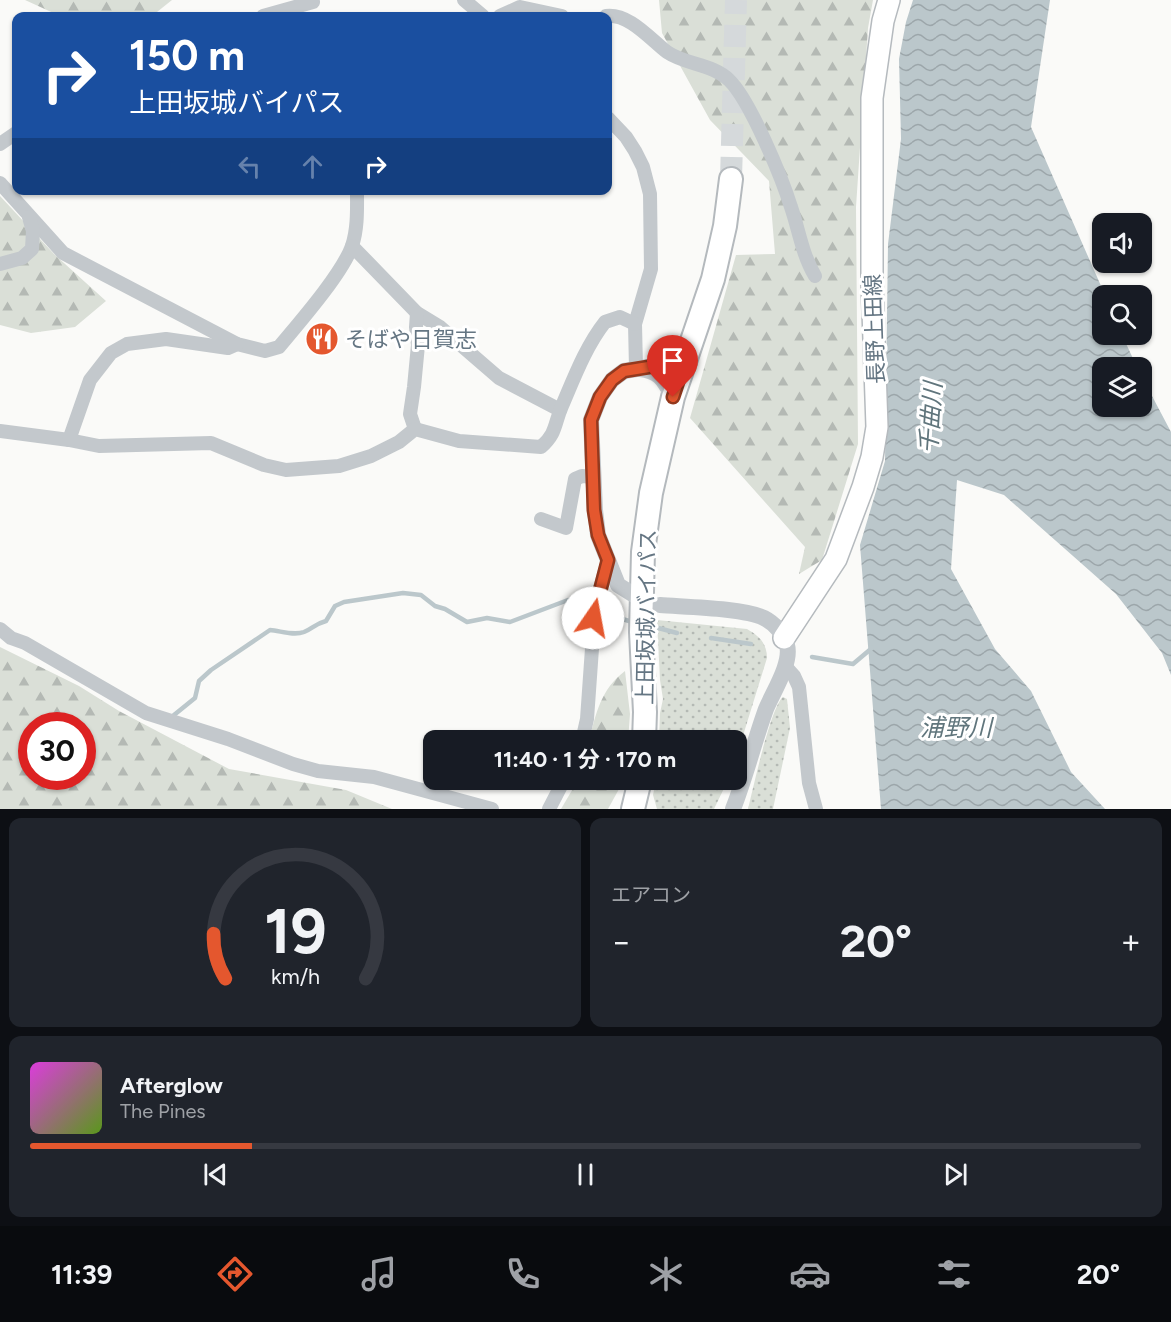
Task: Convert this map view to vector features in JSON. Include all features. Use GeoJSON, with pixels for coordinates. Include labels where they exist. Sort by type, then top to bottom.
{"type":"FeatureCollection","features":[{"type":"Feature","properties":{"kind":"highway","name":"上田坂城バイパス"},"geometry":{"type":"LineString","coordinates":[[644,730],[641,632],[643,552],[651,493],[673,397],[713,279],[725,226],[731,180]]}},
{"type":"Feature","properties":{"kind":"highway"},"geometry":{"type":"LineString","coordinates":[[633,809],[638,790]]}},
{"type":"Feature","properties":{"kind":"main road","name":"長野上田線"},"geometry":{"type":"LineString","coordinates":[[784,638],[837,559],[863,487],[874,447],[877,427],[872,282],[872,98],[880,39],[889,0]]}},
{"type":"Feature","properties":{"kind":"street"},"geometry":{"type":"LineString","coordinates":[[464,0],[478,12]]}},
{"type":"Feature","properties":{"kind":"street"},"geometry":{"type":"LineString","coordinates":[[276,12],[312,1]]}},
{"type":"Feature","properties":{"kind":"street"},"geometry":{"type":"LineString","coordinates":[[509,12],[520,7],[543,12]]}},
{"type":"Feature","properties":{"kind":"street"},"geometry":{"type":"LineString","coordinates":[[612,16],[626,20],[670,53],[721,74],[731,81],[749,110],[770,152],[791,207],[807,261],[815,276]]}},
{"type":"Feature","properties":{"kind":"street"},"geometry":{"type":"LineString","coordinates":[[612,122],[626,136],[635,151],[643,167],[650,194],[651,269],[635,324],[636,368]]}},
{"type":"Feature","properties":{"kind":"street"},"geometry":{"type":"LineString","coordinates":[[0,183],[63,253],[237,344],[265,351],[279,347],[339,270],[352,246],[357,214],[357,195]]}},
{"type":"Feature","properties":{"kind":"street"},"geometry":{"type":"LineString","coordinates":[[0,264],[22,258],[32,249],[33,231],[28,215]]}},
{"type":"Feature","properties":{"kind":"street"},"geometry":{"type":"LineString","coordinates":[[352,246],[417,313],[440,327],[498,378],[560,410]]}},
{"type":"Feature","properties":{"kind":"street"},"geometry":{"type":"LineString","coordinates":[[415,429],[410,414],[418,345],[417,313]]}},
{"type":"Feature","properties":{"kind":"street"},"geometry":{"type":"LineString","coordinates":[[0,431],[99,446],[211,443],[264,465],[286,470],[339,466],[371,456],[415,429],[459,441],[541,447],[551,438],[572,383],[605,322],[621,317],[635,324]]}},
{"type":"Feature","properties":{"kind":"street"},"geometry":{"type":"LineString","coordinates":[[69,440],[90,380],[111,353],[127,344],[166,339],[228,348],[237,344]]}},
{"type":"Feature","properties":{"kind":"street"},"geometry":{"type":"LineString","coordinates":[[633,595],[618,585],[598,535],[594,510],[591,420],[612,380],[624,371],[667,364],[688,352]]}},
{"type":"Feature","properties":{"kind":"street"},"geometry":{"type":"LineString","coordinates":[[636,368],[651,370],[658,374],[673,397]]}},
{"type":"Feature","properties":{"kind":"street"},"geometry":{"type":"LineString","coordinates":[[541,519],[566,528],[575,479],[582,476],[594,477]]}},
{"type":"Feature","properties":{"kind":"street"},"geometry":{"type":"LineString","coordinates":[[584,730],[595,606],[608,560]]}},
{"type":"Feature","properties":{"kind":"street"},"geometry":{"type":"LineString","coordinates":[[660,605],[750,613],[770,621],[788,645],[785,666],[766,710],[747,773],[733,809]]}},
{"type":"Feature","properties":{"kind":"street"},"geometry":{"type":"LineString","coordinates":[[0,629],[11,638],[24,643],[146,713],[318,771],[374,777],[492,809]]}},
{"type":"Feature","properties":{"kind":"street"},"geometry":{"type":"LineString","coordinates":[[785,666],[794,676],[799,687],[809,783],[816,809]]}},
{"type":"Feature","properties":{"kind":"street"},"geometry":{"type":"LineString","coordinates":[[549,809],[559,790]]}},
{"type":"Feature","properties":{"kind":"green space"},"geometry":{"type":"Polygon","coordinates":[[[25,0],[172,0],[157,12],[51,12],[25,0]]]}},
{"type":"Feature","properties":{"kind":"green space"},"geometry":{"type":"Polygon","coordinates":[[[659,0],[873,0],[868,28],[856,207],[858,444],[822,560],[799,574],[805,547],[690,418],[736,255],[775,254],[769,181],[710,120],[662,33],[659,0]]]}},
{"type":"Feature","properties":{"kind":"green space"},"geometry":{"type":"Polygon","coordinates":[[[0,196],[54,254],[106,301],[75,327],[31,333],[0,325],[0,196]]]}},
{"type":"Feature","properties":{"kind":"green space"},"geometry":{"type":"Polygon","coordinates":[[[657,620],[747,629],[759,637],[767,653],[745,730],[659,730],[663,699],[657,620]]]}},
{"type":"Feature","properties":{"kind":"green space"},"geometry":{"type":"Polygon","coordinates":[[[0,647],[79,686],[119,711],[229,769],[346,790],[392,809],[0,809],[0,647]]]}},
{"type":"Feature","properties":{"kind":"green space"},"geometry":{"type":"Polygon","coordinates":[[[625,671],[630,714],[629,730],[592,730],[601,702],[617,678],[625,671]]]}},
{"type":"Feature","properties":{"kind":"green space"},"geometry":{"type":"Polygon","coordinates":[[[783,697],[787,699],[790,728],[773,809],[748,809],[773,715],[783,697]]]}},
{"type":"Feature","properties":{"kind":"green space"},"geometry":{"type":"Polygon","coordinates":[[[572,790],[618,790],[608,809],[561,809],[572,790]]]}},
{"type":"Feature","properties":{"kind":"green space"},"geometry":{"type":"Polygon","coordinates":[[[654,790],[723,790],[714,809],[657,809],[654,790]]]}},
{"type":"Feature","properties":{"kind":"water"},"geometry":{"type":"Polygon","coordinates":[[[913,0],[1050,0],[1031,127],[1092,265],[1092,273],[1095,273],[1101,285],[1092,285],[1092,345],[1127,345],[1132,357],[1092,357],[1092,417],[1152,417],[1152,396],[1171,432],[1171,675],[1162,653],[1116,594],[1004,495],[957,480],[951,569],[995,649],[1031,691],[1071,772],[1105,809],[881,809],[860,545],[885,461],[888,244],[901,139],[899,59],[913,0]]]}},
{"type":"Feature","properties":{"kind":"waterway"},"geometry":{"type":"LineString","coordinates":[[174,715],[195,698],[199,681],[211,670],[270,630],[304,632],[326,621],[335,606],[344,602],[403,593],[421,595],[435,606],[467,622],[487,618],[510,622],[568,600],[583,604]]}},
{"type":"Feature","properties":{"kind":"waterway"},"geometry":{"type":"LineString","coordinates":[[612,616],[636,623]]}},
{"type":"Feature","properties":{"kind":"waterway"},"geometry":{"type":"LineString","coordinates":[[647,625],[677,633]]}},
{"type":"Feature","properties":{"kind":"waterway"},"geometry":{"type":"LineString","coordinates":[[711,638],[751,644]]}},
{"type":"Feature","properties":{"kind":"waterway"},"geometry":{"type":"LineString","coordinates":[[812,657],[853,664],[872,648]]}},
{"type":"Feature","properties":{"kind":"tunnel"},"geometry":{"type":"LineString","coordinates":[[731,179],[736,0]]}},
{"type":"Feature","properties":{"kind":"place","name":"そばや日賀志"},"geometry":{"type":"Point","coordinates":[322,339]}},
{"type":"Feature","properties":{"kind":"route"},"geometry":{"type":"LineString","coordinates":[[593,618],[608,560],[598,535],[594,510],[591,420],[600,397],[612,380],[624,371],[667,364],[688,352],[673,397]]}},
{"type":"Feature","properties":{"kind":"water label","name":"千曲川"},"geometry":{"type":"Point","coordinates":[931,418]}},
{"type":"Feature","properties":{"kind":"water label","name":"浦野川"},"geometry":{"type":"Point","coordinates":[956,728]}}]}
